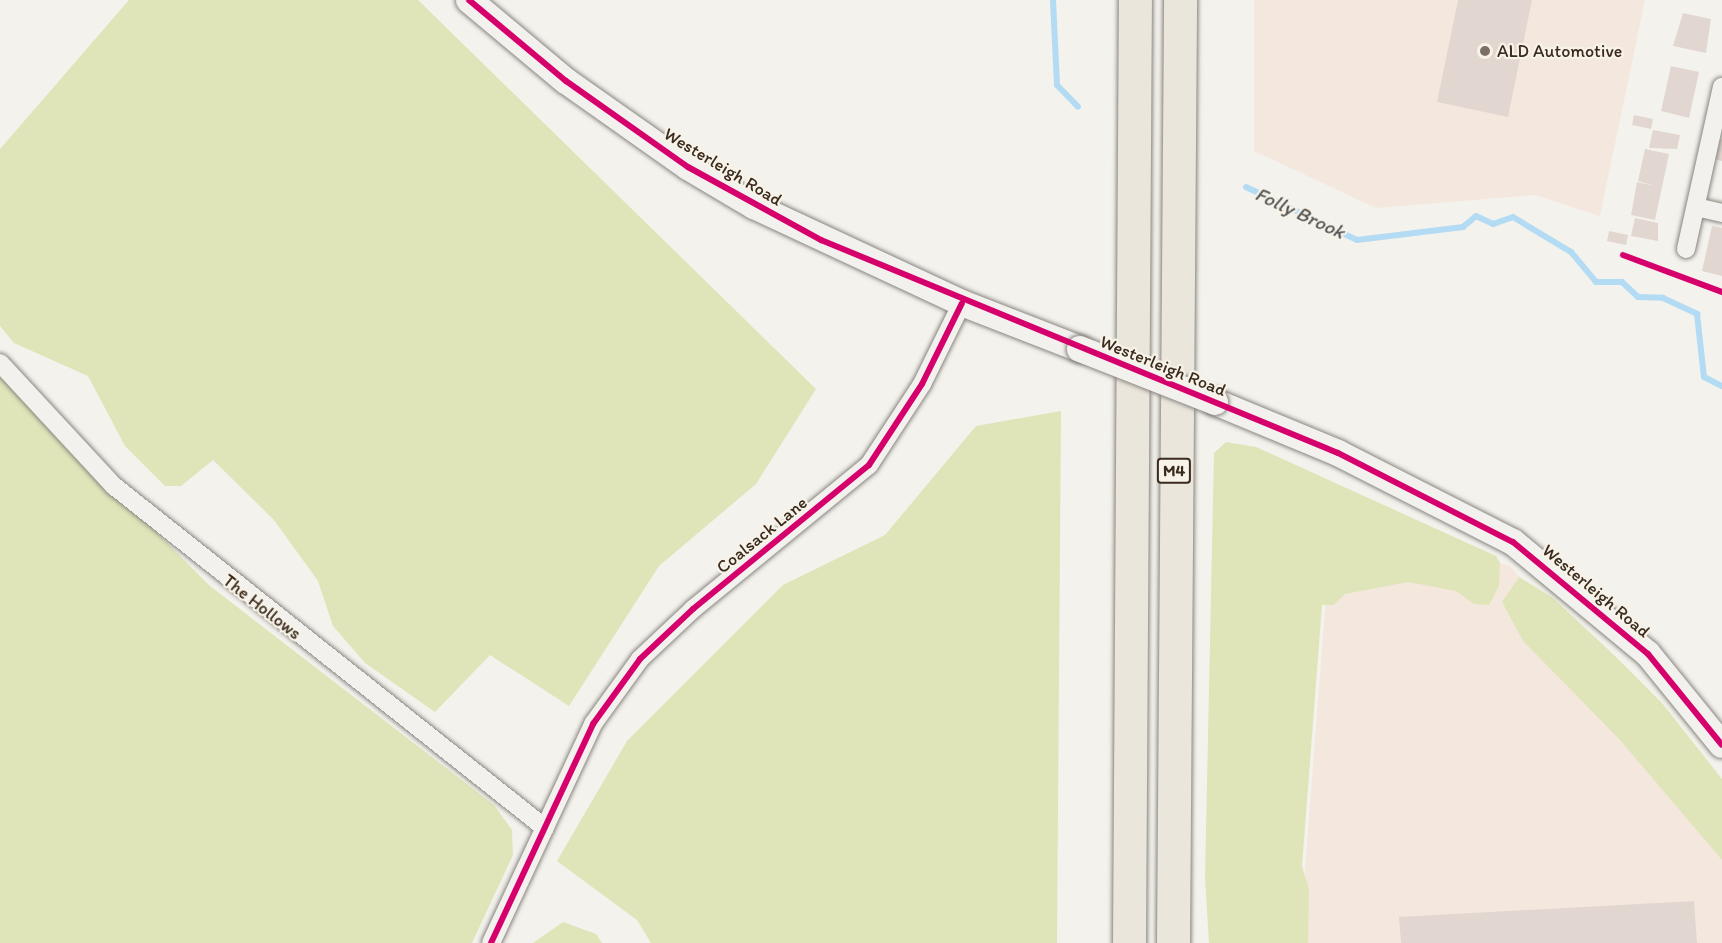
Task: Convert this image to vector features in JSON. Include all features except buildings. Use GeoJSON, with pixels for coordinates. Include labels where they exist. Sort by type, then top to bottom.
{"type":"FeatureCollection","features":[{"type":"Feature","properties":{"kind":"highway","name":"M4"},"geometry":{"type":"LineString","coordinates":[[1129,943],[1135,0]]}},
{"type":"Feature","properties":{"kind":"highway","name":"M4"},"geometry":{"type":"LineString","coordinates":[[1173,943],[1180,0]]}},
{"type":"Feature","properties":{"kind":"street","name":"Westerleigh Road"},"geometry":{"type":"LineString","coordinates":[[469,0],[566,81],[688,167],[821,240],[962,303],[1338,453],[1513,542],[1569,583],[1647,654],[1722,745]]}},
{"type":"Feature","properties":{"kind":"street"},"geometry":{"type":"LineString","coordinates":[[1686,249],[1722,87]]}},
{"type":"Feature","properties":{"kind":"street"},"geometry":{"type":"LineString","coordinates":[[1696,207],[1722,213]]}},
{"type":"Feature","properties":{"kind":"street","name":"Coalsack Lane"},"geometry":{"type":"LineString","coordinates":[[491,943],[593,724],[640,659],[693,609],[869,465],[921,384],[962,303]]}},
{"type":"Feature","properties":{"kind":"street","name":"The Hollows"},"geometry":{"type":"LineString","coordinates":[[0,363],[114,486],[545,828]]}},
{"type":"Feature","properties":{"kind":"shaded area"},"geometry":{"type":"Polygon","coordinates":[[[1254,0],[1645,0],[1600,216],[1535,195],[1376,208],[1254,151],[1254,0]]]}},
{"type":"Feature","properties":{"kind":"shaded area"},"geometry":{"type":"Polygon","coordinates":[[[1333,506],[1510,566],[1722,811],[1722,943],[1308,943],[1304,884],[1333,506]]]}},
{"type":"Feature","properties":{"kind":"green space"},"geometry":{"type":"Polygon","coordinates":[[[129,0],[418,0],[816,389],[756,484],[659,566],[569,706],[490,655],[435,712],[365,663],[333,626],[318,581],[274,520],[213,460],[181,486],[165,486],[125,446],[88,376],[14,343],[0,326],[0,149],[129,0]]]}},
{"type":"Feature","properties":{"kind":"green space"},"geometry":{"type":"Polygon","coordinates":[[[0,376],[210,586],[494,805],[512,830],[513,855],[472,943],[0,943],[0,376]]]}},
{"type":"Feature","properties":{"kind":"green space"},"geometry":{"type":"Polygon","coordinates":[[[1061,411],[1057,943],[651,943],[637,920],[557,861],[627,741],[783,585],[885,535],[976,426],[1061,411]]]}},
{"type":"Feature","properties":{"kind":"green space"},"geometry":{"type":"Polygon","coordinates":[[[1226,442],[1256,447],[1496,556],[1500,563],[1499,586],[1489,605],[1474,604],[1456,591],[1408,582],[1345,594],[1334,605],[1322,605],[1302,866],[1309,889],[1308,943],[1209,943],[1205,878],[1214,453],[1226,442]]]}},
{"type":"Feature","properties":{"kind":"green space"},"geometry":{"type":"Polygon","coordinates":[[[1519,577],[1553,598],[1614,655],[1662,703],[1722,779],[1722,860],[1620,740],[1523,641],[1502,602],[1519,577]]]}},
{"type":"Feature","properties":{"kind":"green space"},"geometry":{"type":"Polygon","coordinates":[[[563,922],[596,934],[602,943],[533,943],[563,922]]]}},
{"type":"Feature","properties":{"kind":"waterway","name":"Folly Brook"},"geometry":{"type":"LineString","coordinates":[[1053,0],[1057,85],[1078,107]]}},
{"type":"Feature","properties":{"kind":"waterway","name":"Folly Brook"},"geometry":{"type":"LineString","coordinates":[[1246,187],[1357,240],[1463,227],[1476,216],[1493,224],[1513,217],[1571,252],[1596,282],[1622,282],[1638,297],[1663,298],[1697,314],[1704,377],[1722,386]]}},
{"type":"Feature","properties":{"kind":"cycle path"},"geometry":{"type":"LineString","coordinates":[[469,0],[566,81],[688,167],[821,240],[1338,453],[1513,542],[1648,654],[1722,745]]}},
{"type":"Feature","properties":{"kind":"cycle path"},"geometry":{"type":"LineString","coordinates":[[1623,255],[1722,292]]}},
{"type":"Feature","properties":{"kind":"cycle path"},"geometry":{"type":"LineString","coordinates":[[491,943],[593,724],[640,659],[693,609],[869,465],[922,384],[962,303]]}},
{"type":"Feature","properties":{"kind":"place","name":"ALD Automotive"},"geometry":{"type":"Point","coordinates":[1485,51]}}]}
